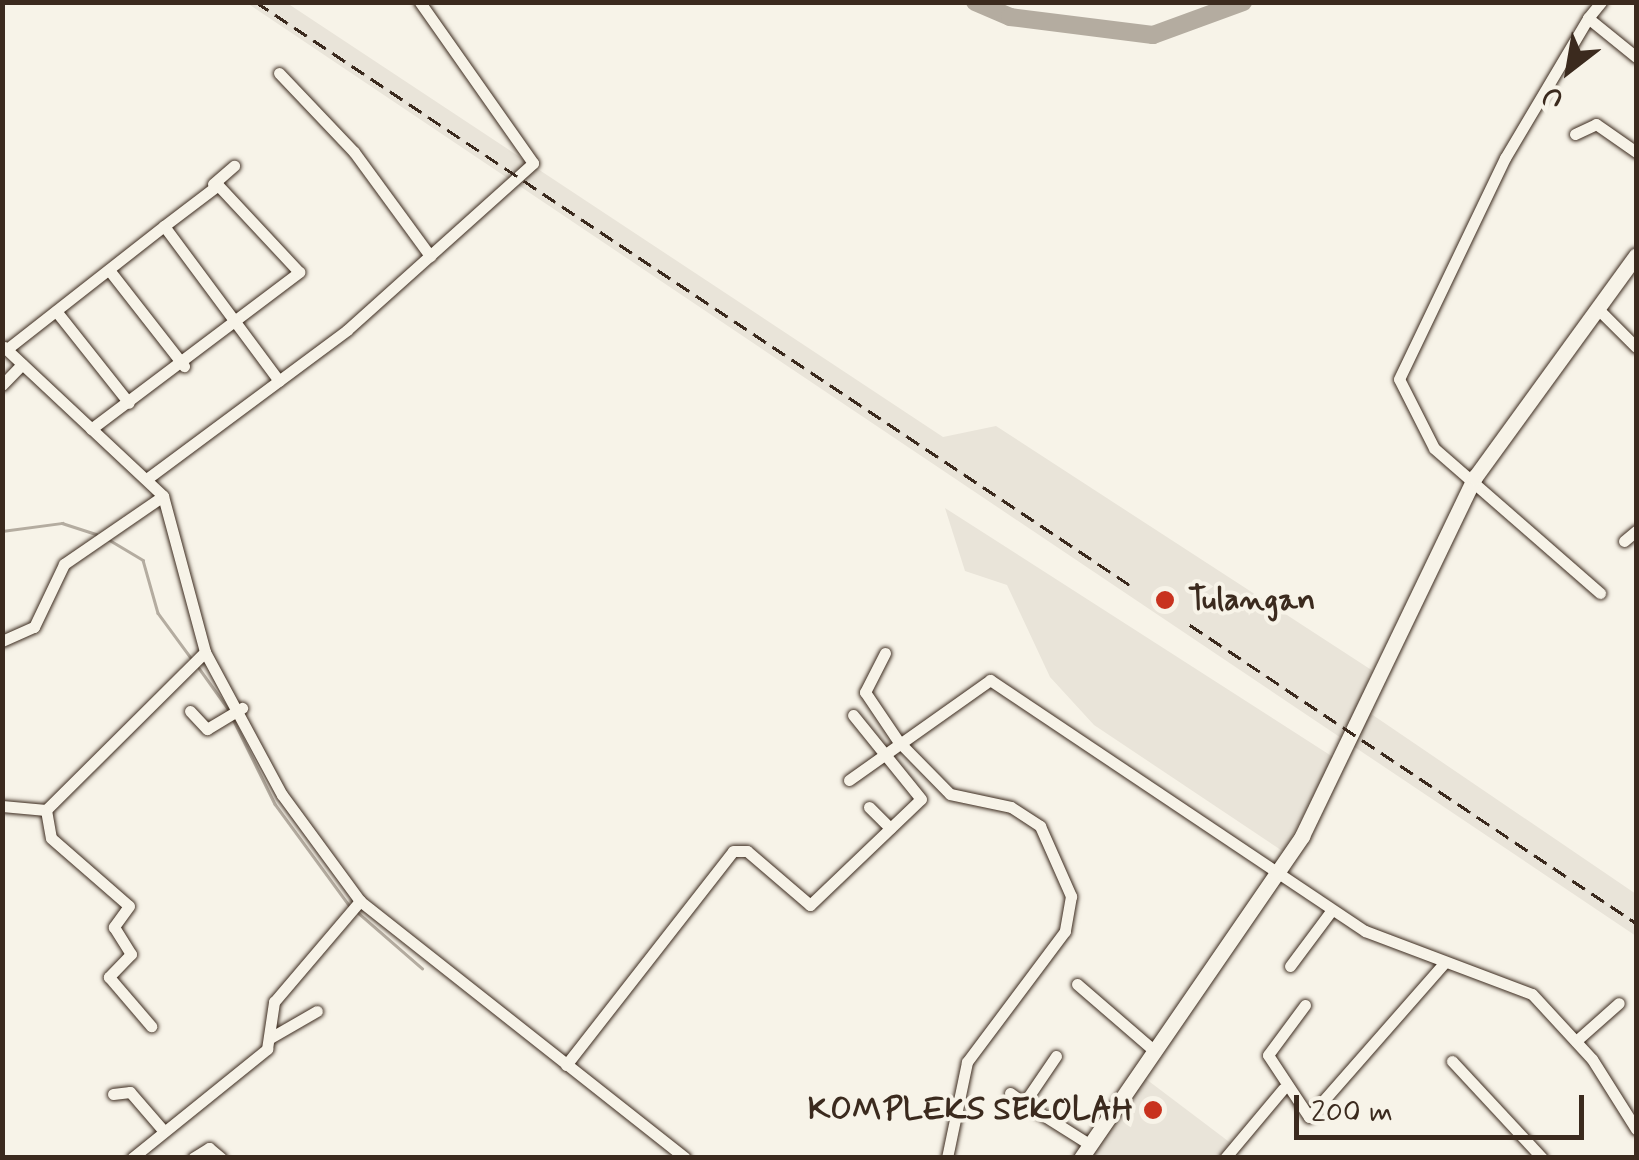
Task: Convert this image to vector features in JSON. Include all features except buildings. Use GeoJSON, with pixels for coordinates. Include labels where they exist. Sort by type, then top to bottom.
{"type":"FeatureCollection","features":[{"type":"Feature","properties":{"kind":"street"},"geometry":{"type":"LineString","coordinates":[[148,478],[279,381],[502,198],[534,156],[420,2]]}},
{"type":"Feature","properties":{"kind":"street"},"geometry":{"type":"LineString","coordinates":[[1600,593],[1475,477],[1434,448],[1399,379],[1505,158],[1601,2]]}},
{"type":"Feature","properties":{"kind":"street"},"geometry":{"type":"LineString","coordinates":[[1588,18],[1636,57]]}},
{"type":"Feature","properties":{"kind":"street"},"geometry":{"type":"LineString","coordinates":[[280,73],[354,152],[430,256]]}},
{"type":"Feature","properties":{"kind":"street"},"geometry":{"type":"LineString","coordinates":[[1575,134],[1596,124],[1636,152]]}},
{"type":"Feature","properties":{"kind":"street"},"geometry":{"type":"LineString","coordinates":[[234,166],[109,270],[4,348],[163,496],[197,658],[356,907],[685,1158]]}},
{"type":"Feature","properties":{"kind":"street"},"geometry":{"type":"LineString","coordinates":[[91,429],[184,366],[299,272],[213,184]]}},
{"type":"Feature","properties":{"kind":"street"},"geometry":{"type":"LineString","coordinates":[[164,226],[279,381]]}},
{"type":"Feature","properties":{"kind":"street"},"geometry":{"type":"LineString","coordinates":[[1010,1093],[1085,1151],[1150,1047],[1274,877],[1475,477],[1636,255]]}},
{"type":"Feature","properties":{"kind":"street"},"geometry":{"type":"LineString","coordinates":[[109,270],[184,366]]}},
{"type":"Feature","properties":{"kind":"street"},"geometry":{"type":"LineString","coordinates":[[1597,308],[1636,347]]}},
{"type":"Feature","properties":{"kind":"street"},"geometry":{"type":"LineString","coordinates":[[56,311],[129,403]]}},
{"type":"Feature","properties":{"kind":"street"},"geometry":{"type":"LineString","coordinates":[[2,385],[22,364]]}},
{"type":"Feature","properties":{"kind":"street"},"geometry":{"type":"LineString","coordinates":[[2,640],[34,626],[64,564],[163,496]]}},
{"type":"Feature","properties":{"kind":"street"},"geometry":{"type":"LineString","coordinates":[[1624,540],[1636,531]]}},
{"type":"Feature","properties":{"kind":"street"},"geometry":{"type":"LineString","coordinates":[[566,1066],[733,852],[747,851],[810,905],[922,796],[891,746],[865,692],[885,652]]}},
{"type":"Feature","properties":{"kind":"street"},"geometry":{"type":"LineString","coordinates":[[46,810],[197,658]]}},
{"type":"Feature","properties":{"kind":"street"},"geometry":{"type":"LineString","coordinates":[[848,780],[988,679],[1274,877],[1331,911],[1445,962],[1532,994],[1576,1041],[1636,1129]]}},
{"type":"Feature","properties":{"kind":"street"},"geometry":{"type":"LineString","coordinates":[[190,711],[206,729],[235,712]]}},
{"type":"Feature","properties":{"kind":"street"},"geometry":{"type":"LineString","coordinates":[[852,715],[950,794],[1011,807],[1040,826],[1071,896],[1065,931],[967,1062],[947,1158]]}},
{"type":"Feature","properties":{"kind":"street"},"geometry":{"type":"LineString","coordinates":[[2,806],[46,810]]}},
{"type":"Feature","properties":{"kind":"street"},"geometry":{"type":"LineString","coordinates":[[869,807],[890,828]]}},
{"type":"Feature","properties":{"kind":"street"},"geometry":{"type":"LineString","coordinates":[[46,810],[51,838],[129,906],[114,927],[131,954],[109,977],[151,1026]]}},
{"type":"Feature","properties":{"kind":"street"},"geometry":{"type":"LineString","coordinates":[[270,1038],[274,1002],[356,907]]}},
{"type":"Feature","properties":{"kind":"street"},"geometry":{"type":"LineString","coordinates":[[1290,966],[1331,911]]}},
{"type":"Feature","properties":{"kind":"street"},"geometry":{"type":"LineString","coordinates":[[1305,1005],[1269,1048],[1283,1089],[1310,1117],[1445,962]]}},
{"type":"Feature","properties":{"kind":"street"},"geometry":{"type":"LineString","coordinates":[[1078,984],[1150,1047]]}},
{"type":"Feature","properties":{"kind":"street"},"geometry":{"type":"LineString","coordinates":[[1576,1041],[1619,1003]]}},
{"type":"Feature","properties":{"kind":"street"},"geometry":{"type":"LineString","coordinates":[[132,1158],[270,1038],[317,1011]]}},
{"type":"Feature","properties":{"kind":"street"},"geometry":{"type":"LineString","coordinates":[[1024,1103],[1056,1056]]}},
{"type":"Feature","properties":{"kind":"street"},"geometry":{"type":"LineString","coordinates":[[1452,1061],[1542,1158]]}},
{"type":"Feature","properties":{"kind":"street"},"geometry":{"type":"LineString","coordinates":[[1225,1158],[1283,1089]]}},
{"type":"Feature","properties":{"kind":"street"},"geometry":{"type":"LineString","coordinates":[[113,1094],[130,1092],[162,1129]]}},
{"type":"Feature","properties":{"kind":"street"},"geometry":{"type":"LineString","coordinates":[[193,1158],[210,1148],[220,1158]]}},
{"type":"Feature","properties":{"kind":"shaded area"},"geometry":{"type":"Polygon","coordinates":[[[247,3],[287,3],[943,437],[996,426],[1373,671],[1358,705],[1636,894],[1636,936],[247,3]]]}},
{"type":"Feature","properties":{"kind":"shaded area"},"geometry":{"type":"Polygon","coordinates":[[[945,508],[1333,757],[1284,852],[1094,725],[1050,677],[1007,585],[965,571],[945,508]]]}},
{"type":"Feature","properties":{"kind":"shaded area","name":"KOMPLEKS SEKOLAH"},"geometry":{"type":"Polygon","coordinates":[[[1142,1076],[1232,1144],[1219,1157],[1091,1158],[1142,1076]]]}},
{"type":"Feature","properties":{"kind":"waterway"},"geometry":{"type":"LineString","coordinates":[[975,2],[1010,17],[1153,35],[1243,2]]}},
{"type":"Feature","properties":{"kind":"waterway"},"geometry":{"type":"LineString","coordinates":[[2,531],[62,523],[96,534]]}},
{"type":"Feature","properties":{"kind":"waterway"},"geometry":{"type":"LineString","coordinates":[[108,539],[143,560],[158,613],[191,658]]}},
{"type":"Feature","properties":{"kind":"waterway"},"geometry":{"type":"LineString","coordinates":[[199,668],[229,710]]}},
{"type":"Feature","properties":{"kind":"waterway"},"geometry":{"type":"LineString","coordinates":[[232,717],[275,804],[349,905]]}},
{"type":"Feature","properties":{"kind":"waterway"},"geometry":{"type":"LineString","coordinates":[[355,910],[422,968]]}},
{"type":"Feature","properties":{"kind":"railway"},"geometry":{"type":"LineString","coordinates":[[256,2],[1130,585]]}},
{"type":"Feature","properties":{"kind":"railway"},"geometry":{"type":"LineString","coordinates":[[1190,625],[1636,923]]}},
{"type":"Feature","properties":{"kind":"place","name":"Tulangan"},"geometry":{"type":"Point","coordinates":[1165,600]}},
{"type":"Feature","properties":{"kind":"place","name":"KOMPLEKS SEKOLAH"},"geometry":{"type":"Point","coordinates":[1153,1110]}}]}
